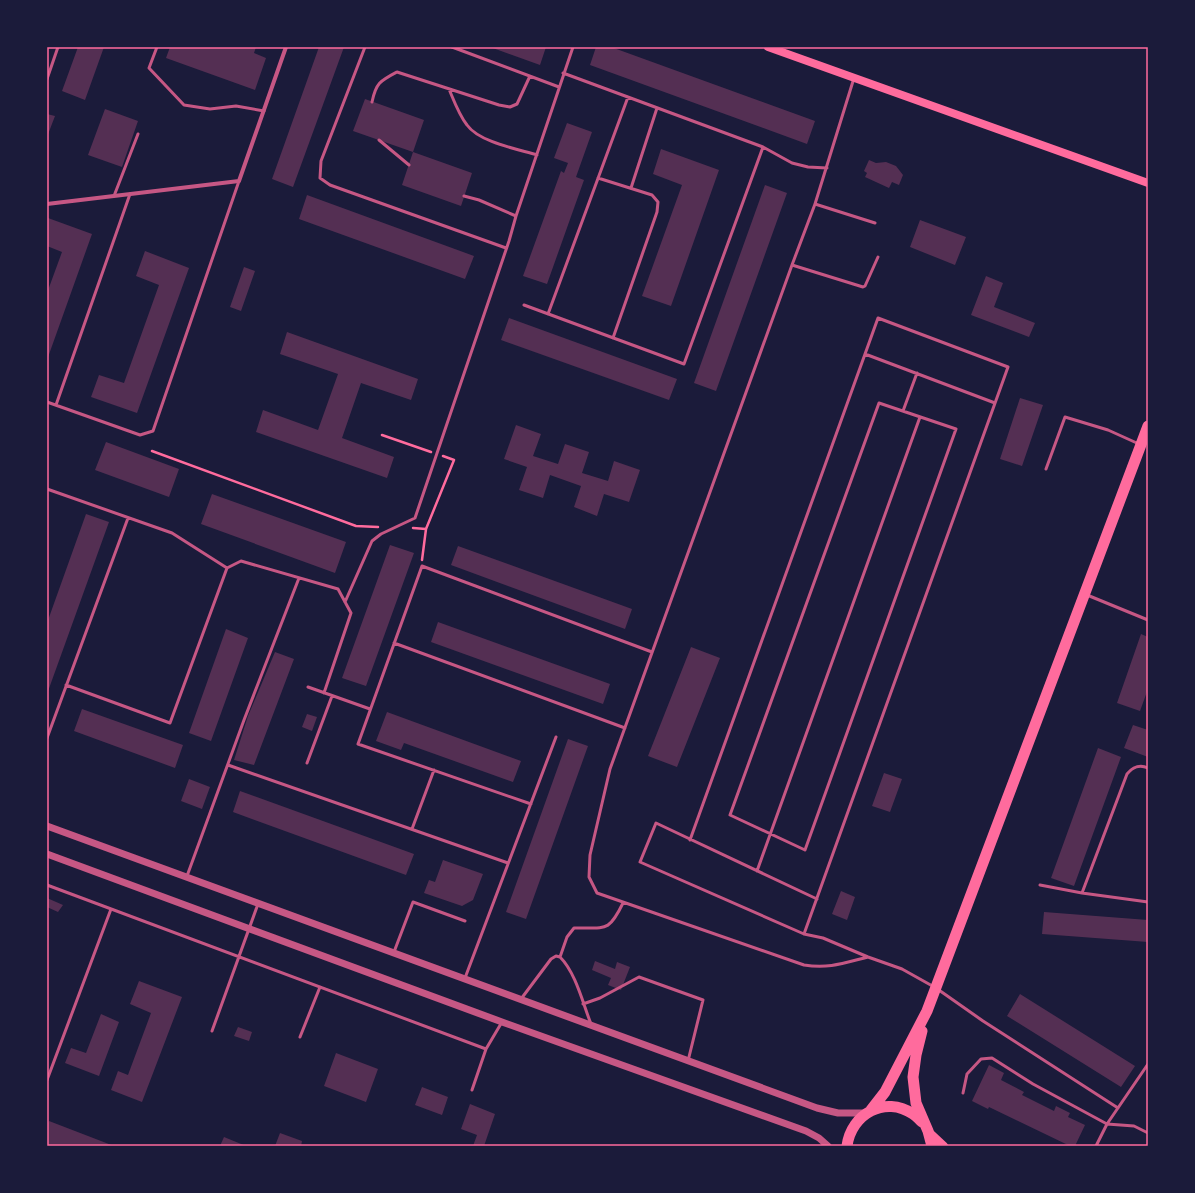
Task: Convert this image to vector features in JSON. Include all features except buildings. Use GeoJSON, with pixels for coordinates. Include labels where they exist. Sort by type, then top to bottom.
{"type":"FeatureCollection","features":[{"type":"Feature","properties":{"kind":"highway"},"geometry":{"type":"LineString","coordinates":[[847,1146],[848,1137],[855,1124],[868,1112],[885,1092],[927,1010],[1148,426]]}},
{"type":"Feature","properties":{"kind":"highway"},"geometry":{"type":"LineString","coordinates":[[927,1010],[916,1055],[913,1077],[916,1103],[932,1146]]}},
{"type":"Feature","properties":{"kind":"highway"},"geometry":{"type":"LineString","coordinates":[[868,1112],[885,1106],[900,1107],[914,1114],[926,1128]]}},
{"type":"Feature","properties":{"kind":"main road"},"geometry":{"type":"LineString","coordinates":[[768,47],[1148,183]]}},
{"type":"Feature","properties":{"kind":"main road"},"geometry":{"type":"LineString","coordinates":[[926,1128],[944,1146]]}},
{"type":"Feature","properties":{"kind":"street"},"geometry":{"type":"LineString","coordinates":[[47,204],[239,181],[286,47]]}},
{"type":"Feature","properties":{"kind":"street"},"geometry":{"type":"LineString","coordinates":[[47,826],[464,980],[817,1108],[838,1112],[868,1112]]}},
{"type":"Feature","properties":{"kind":"street"},"geometry":{"type":"LineString","coordinates":[[47,854],[502,1022],[806,1130],[828,1146]]}},
{"type":"Feature","properties":{"kind":"lane"},"geometry":{"type":"LineString","coordinates":[[47,79],[58,47]]}},
{"type":"Feature","properties":{"kind":"lane"},"geometry":{"type":"LineString","coordinates":[[157,47],[149,68],[184,105],[210,109],[236,106],[264,111]]}},
{"type":"Feature","properties":{"kind":"lane"},"geometry":{"type":"LineString","coordinates":[[365,47],[321,161],[320,178],[330,185],[506,248]]}},
{"type":"Feature","properties":{"kind":"lane"},"geometry":{"type":"LineString","coordinates":[[452,47],[559,87]]}},
{"type":"Feature","properties":{"kind":"lane"},"geometry":{"type":"LineString","coordinates":[[345,602],[372,541],[381,534],[415,518],[509,241],[563,73],[573,47]]}},
{"type":"Feature","properties":{"kind":"lane"},"geometry":{"type":"LineString","coordinates":[[372,102],[375,89],[384,79],[397,72],[499,105],[510,107],[517,104],[530,76]]}},
{"type":"Feature","properties":{"kind":"lane"},"geometry":{"type":"LineString","coordinates":[[563,73],[763,147],[792,164],[826,168]]}},
{"type":"Feature","properties":{"kind":"lane"},"geometry":{"type":"LineString","coordinates":[[854,77],[815,204],[610,769],[590,855],[589,877],[597,893],[804,965],[832,967],[868,958]]}},
{"type":"Feature","properties":{"kind":"lane"},"geometry":{"type":"LineString","coordinates":[[449,89],[465,124],[472,132],[480,137],[537,155]]}},
{"type":"Feature","properties":{"kind":"lane"},"geometry":{"type":"LineString","coordinates":[[548,314],[628,97]]}},
{"type":"Feature","properties":{"kind":"lane"},"geometry":{"type":"LineString","coordinates":[[631,188],[657,108]]}},
{"type":"Feature","properties":{"kind":"lane"},"geometry":{"type":"LineString","coordinates":[[114,196],[138,134]]}},
{"type":"Feature","properties":{"kind":"lane"},"geometry":{"type":"LineString","coordinates":[[380,140],[409,165]]}},
{"type":"Feature","properties":{"kind":"lane"},"geometry":{"type":"LineString","coordinates":[[524,305],[684,364],[763,147]]}},
{"type":"Feature","properties":{"kind":"lane"},"geometry":{"type":"LineString","coordinates":[[598,178],[652,195],[658,202],[613,338]]}},
{"type":"Feature","properties":{"kind":"lane"},"geometry":{"type":"LineString","coordinates":[[47,402],[140,435],[153,431],[239,181]]}},
{"type":"Feature","properties":{"kind":"lane"},"geometry":{"type":"LineString","coordinates":[[56,405],[130,194]]}},
{"type":"Feature","properties":{"kind":"lane"},"geometry":{"type":"LineString","coordinates":[[464,196],[479,200],[516,216]]}},
{"type":"Feature","properties":{"kind":"lane"},"geometry":{"type":"LineString","coordinates":[[815,204],[874,223]]}},
{"type":"Feature","properties":{"kind":"lane"},"geometry":{"type":"LineString","coordinates":[[792,265],[863,287],[865,286],[878,257]]}},
{"type":"Feature","properties":{"kind":"lane"},"geometry":{"type":"LineString","coordinates":[[690,840],[878,318],[1008,368],[804,934]]}},
{"type":"Feature","properties":{"kind":"lane"},"geometry":{"type":"LineString","coordinates":[[865,354],[996,403]]}},
{"type":"Feature","properties":{"kind":"lane"},"geometry":{"type":"LineString","coordinates":[[903,411],[917,373]]}},
{"type":"Feature","properties":{"kind":"lane"},"geometry":{"type":"LineString","coordinates":[[879,403],[920,417],[956,429],[805,850],[730,816],[879,403]]}},
{"type":"Feature","properties":{"kind":"lane"},"geometry":{"type":"LineString","coordinates":[[757,871],[920,417]]}},
{"type":"Feature","properties":{"kind":"lane"},"geometry":{"type":"LineString","coordinates":[[1046,469],[1064,417],[1108,430],[1141,444]]}},
{"type":"Feature","properties":{"kind":"lane"},"geometry":{"type":"LineString","coordinates":[[47,489],[172,533],[227,568]]}},
{"type":"Feature","properties":{"kind":"lane"},"geometry":{"type":"LineString","coordinates":[[47,738],[128,518]]}},
{"type":"Feature","properties":{"kind":"lane"},"geometry":{"type":"LineString","coordinates":[[66,685],[170,723],[227,568],[241,561],[338,589],[351,613],[324,693]]}},
{"type":"Feature","properties":{"kind":"lane"},"geometry":{"type":"LineString","coordinates":[[531,804],[358,744],[422,566],[652,652]]}},
{"type":"Feature","properties":{"kind":"lane"},"geometry":{"type":"LineString","coordinates":[[187,878],[299,578]]}},
{"type":"Feature","properties":{"kind":"lane"},"geometry":{"type":"LineString","coordinates":[[1084,595],[1148,620]]}},
{"type":"Feature","properties":{"kind":"lane"},"geometry":{"type":"LineString","coordinates":[[394,643],[625,728]]}},
{"type":"Feature","properties":{"kind":"lane"},"geometry":{"type":"LineString","coordinates":[[308,687],[370,709]]}},
{"type":"Feature","properties":{"kind":"lane"},"geometry":{"type":"LineString","coordinates":[[307,762],[332,696]]}},
{"type":"Feature","properties":{"kind":"lane"},"geometry":{"type":"LineString","coordinates":[[464,980],[556,737]]}},
{"type":"Feature","properties":{"kind":"lane"},"geometry":{"type":"LineString","coordinates":[[228,765],[508,863]]}},
{"type":"Feature","properties":{"kind":"lane"},"geometry":{"type":"LineString","coordinates":[[1082,893],[1127,774],[1133,768],[1143,766],[1148,768]]}},
{"type":"Feature","properties":{"kind":"lane"},"geometry":{"type":"LineString","coordinates":[[412,829],[434,770]]}},
{"type":"Feature","properties":{"kind":"lane"},"geometry":{"type":"LineString","coordinates":[[817,899],[656,823],[640,862],[804,934],[823,938],[868,958],[902,970],[936,988],[983,1022],[1118,1108]]}},
{"type":"Feature","properties":{"kind":"lane"},"geometry":{"type":"LineString","coordinates":[[47,885],[486,1049]]}},
{"type":"Feature","properties":{"kind":"lane"},"geometry":{"type":"LineString","coordinates":[[1040,885],[1082,893],[1148,902]]}},
{"type":"Feature","properties":{"kind":"lane"},"geometry":{"type":"LineString","coordinates":[[394,954],[413,902],[465,922]]}},
{"type":"Feature","properties":{"kind":"lane"},"geometry":{"type":"LineString","coordinates":[[560,957],[567,937],[574,928],[601,928],[610,926],[623,903]]}},
{"type":"Feature","properties":{"kind":"lane"},"geometry":{"type":"LineString","coordinates":[[212,1031],[258,904]]}},
{"type":"Feature","properties":{"kind":"lane"},"geometry":{"type":"LineString","coordinates":[[47,1080],[111,909]]}},
{"type":"Feature","properties":{"kind":"lane"},"geometry":{"type":"LineString","coordinates":[[520,1000],[551,959],[556,956],[560,957],[570,971],[591,1026]]}},
{"type":"Feature","properties":{"kind":"lane"},"geometry":{"type":"LineString","coordinates":[[583,1004],[600,998],[639,977],[703,1000],[688,1061]]}},
{"type":"Feature","properties":{"kind":"lane"},"geometry":{"type":"LineString","coordinates":[[300,1037],[320,987]]}},
{"type":"Feature","properties":{"kind":"lane"},"geometry":{"type":"LineString","coordinates":[[472,1090],[486,1049],[502,1022]]}},
{"type":"Feature","properties":{"kind":"lane"},"geometry":{"type":"LineString","coordinates":[[964,1093],[967,1074],[981,1059],[992,1058],[1033,1084],[1107,1124],[1134,1126],[1148,1133]]}},
{"type":"Feature","properties":{"kind":"lane"},"geometry":{"type":"LineString","coordinates":[[1096,1146],[1107,1124],[1148,1064]]}},
{"type":"Feature","properties":{"kind":"path"},"geometry":{"type":"LineString","coordinates":[[152,450],[356,526],[426,529]]}}]}
